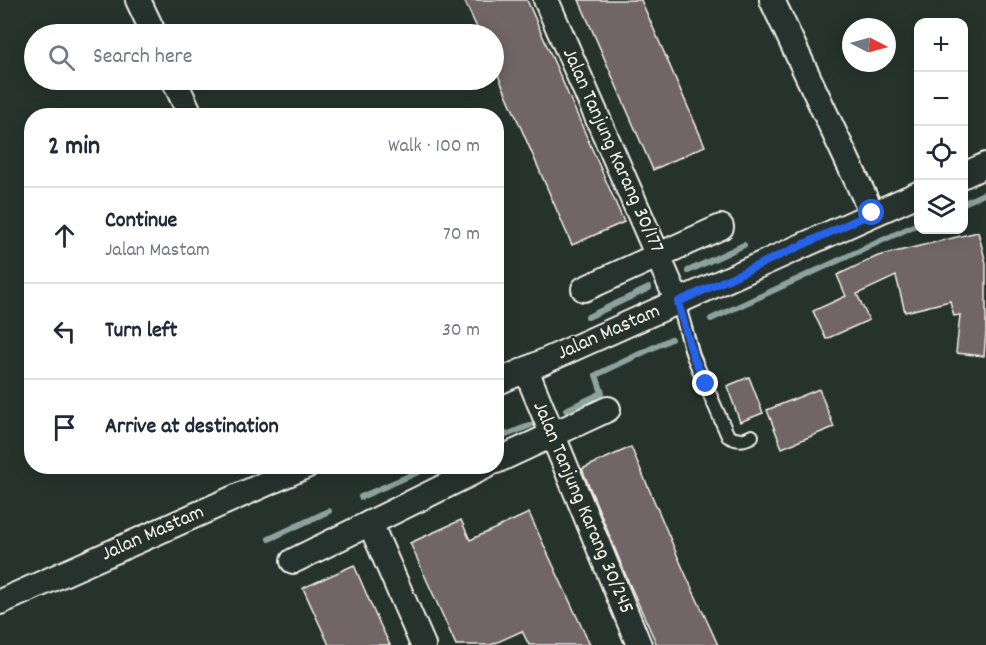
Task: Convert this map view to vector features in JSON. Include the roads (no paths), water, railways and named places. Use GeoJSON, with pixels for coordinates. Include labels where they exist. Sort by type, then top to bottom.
{"type":"FeatureCollection","features":[{"type":"Feature","properties":{"kind":"street"},"geometry":{"type":"LineString","coordinates":[[138,0],[149,24]]}},
{"type":"Feature","properties":{"kind":"street","name":"Jalan Tanjung Karang 30/177"},"geometry":{"type":"LineString","coordinates":[[546,0],[678,302]]}},
{"type":"Feature","properties":{"kind":"street"},"geometry":{"type":"LineString","coordinates":[[771,0],[872,213]]}},
{"type":"Feature","properties":{"kind":"street"},"geometry":{"type":"LineString","coordinates":[[179,90],[187,108]]}},
{"type":"Feature","properties":{"kind":"street"},"geometry":{"type":"LineString","coordinates":[[968,173],[986,165]]}},
{"type":"Feature","properties":{"kind":"street","name":"Jalan Mastam"},"geometry":{"type":"LineString","coordinates":[[504,380],[914,196]]}},
{"type":"Feature","properties":{"kind":"street"},"geometry":{"type":"LineString","coordinates":[[584,289],[721,227]]}},
{"type":"Feature","properties":{"kind":"street","name":"Jalan Tanjung Karang 30/245"},"geometry":{"type":"LineString","coordinates":[[526,370],[639,645]]}},
{"type":"Feature","properties":{"kind":"street"},"geometry":{"type":"LineString","coordinates":[[504,457],[608,409]]}},
{"type":"Feature","properties":{"kind":"street","name":"Jalan Mastam"},"geometry":{"type":"LineString","coordinates":[[0,602],[288,474]]}},
{"type":"Feature","properties":{"kind":"street"},"geometry":{"type":"LineString","coordinates":[[293,561],[470,474]]}},
{"type":"Feature","properties":{"kind":"street"},"geometry":{"type":"LineString","coordinates":[[370,523],[423,645]]}},
{"type":"Feature","properties":{"kind":"lane"},"geometry":{"type":"LineString","coordinates":[[678,302],[693,356],[728,436],[734,440],[743,441],[752,436]]}},
{"type":"Feature","properties":{"kind":"waterway"},"geometry":{"type":"LineString","coordinates":[[968,201],[986,193]]}},
{"type":"Feature","properties":{"kind":"waterway"},"geometry":{"type":"LineString","coordinates":[[711,319],[914,226]]}},
{"type":"Feature","properties":{"kind":"waterway"},"geometry":{"type":"LineString","coordinates":[[688,271],[744,245]]}},
{"type":"Feature","properties":{"kind":"waterway"},"geometry":{"type":"LineString","coordinates":[[588,317],[649,288]]}},
{"type":"Feature","properties":{"kind":"waterway"},"geometry":{"type":"LineString","coordinates":[[566,410],[602,393],[596,375],[671,339]]}},
{"type":"Feature","properties":{"kind":"waterway"},"geometry":{"type":"LineString","coordinates":[[504,436],[531,425]]}},
{"type":"Feature","properties":{"kind":"waterway"},"geometry":{"type":"LineString","coordinates":[[361,497],[414,474]]}},
{"type":"Feature","properties":{"kind":"waterway"},"geometry":{"type":"LineString","coordinates":[[269,539],[329,511]]}}]}
